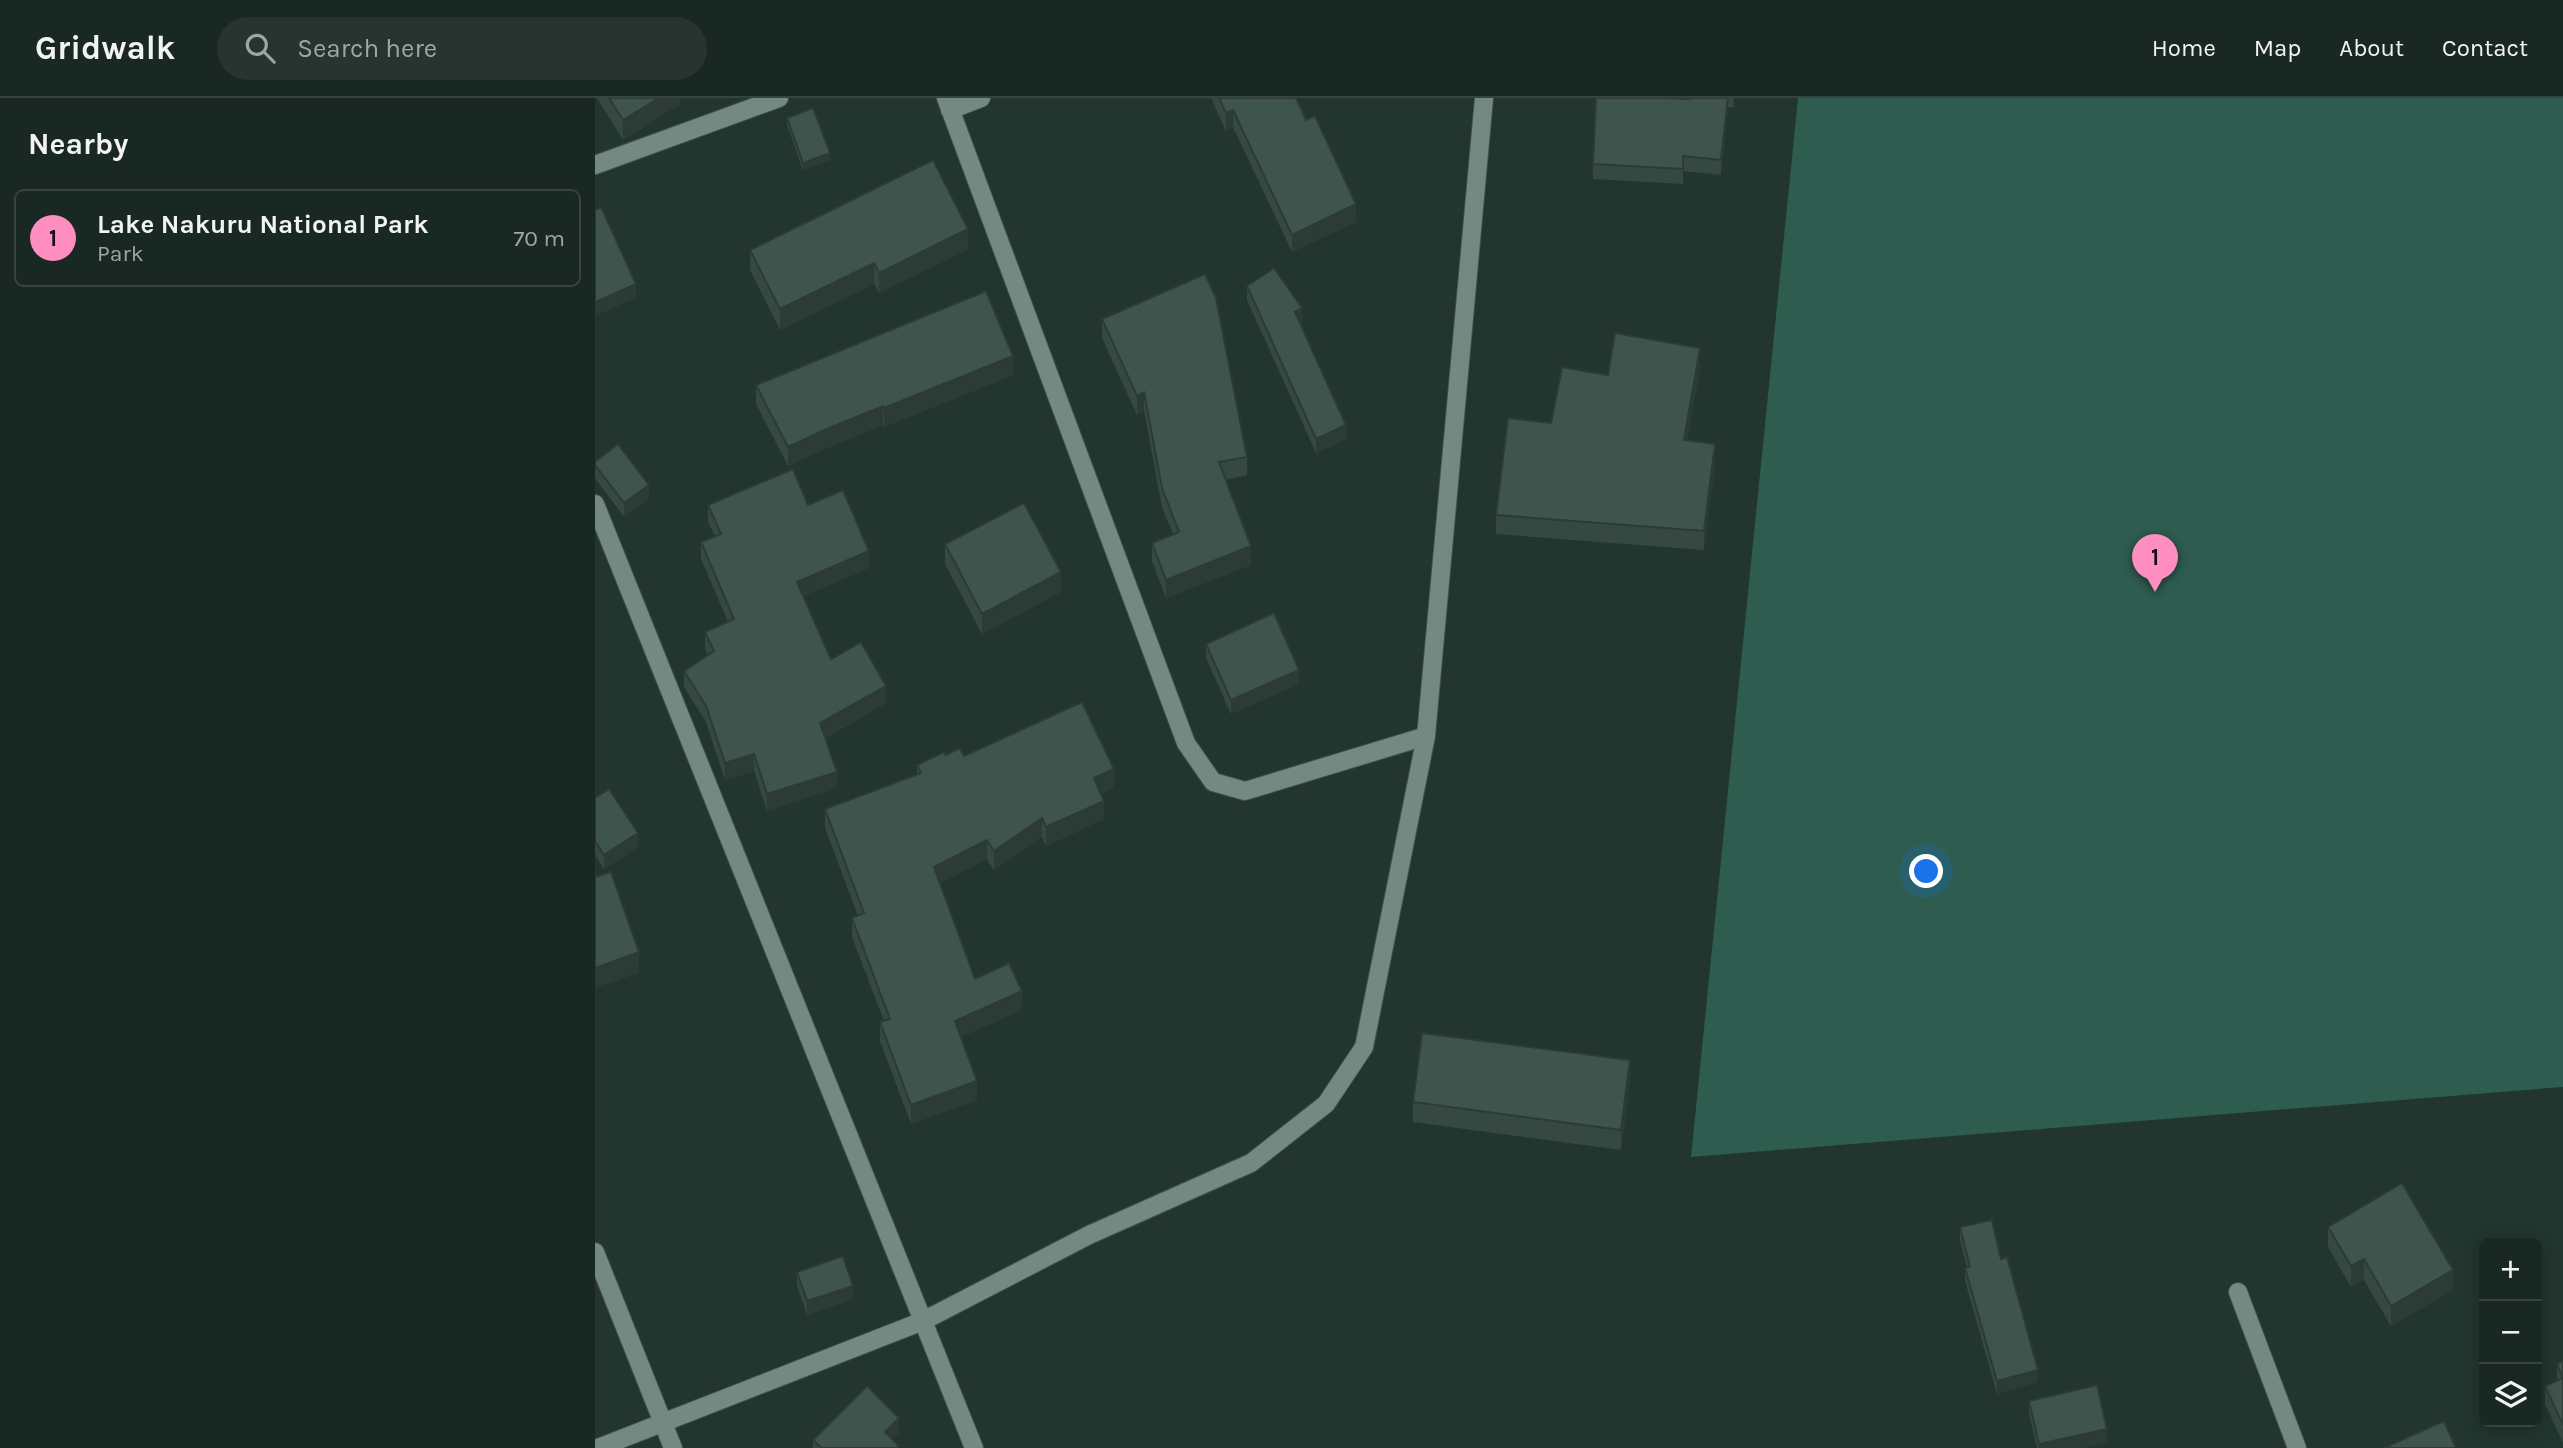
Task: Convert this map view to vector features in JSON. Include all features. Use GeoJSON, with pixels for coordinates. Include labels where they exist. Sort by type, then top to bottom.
{"type":"FeatureCollection","features":[{"type":"Feature","properties":{"kind":"street"},"geometry":{"type":"LineString","coordinates":[[595,165],[779,98]]}},
{"type":"Feature","properties":{"kind":"street"},"geometry":{"type":"LineString","coordinates":[[981,98],[948,104],[1186,743],[1196,761],[1213,782],[1245,791],[1426,736]]}},
{"type":"Feature","properties":{"kind":"street"},"geometry":{"type":"LineString","coordinates":[[597,1448],[923,1321],[1089,1235],[1251,1163],[1326,1104],[1364,1047],[1426,736],[1484,98]]}},
{"type":"Feature","properties":{"kind":"street"},"geometry":{"type":"LineString","coordinates":[[595,504],[974,1448]]}},
{"type":"Feature","properties":{"kind":"street"},"geometry":{"type":"LineString","coordinates":[[595,1252],[673,1448]]}},
{"type":"Feature","properties":{"kind":"street"},"geometry":{"type":"LineString","coordinates":[[2238,1292],[2297,1448]]}},
{"type":"Feature","properties":{"kind":"green space"},"geometry":{"type":"Polygon","coordinates":[[[1798,98],[2563,98],[2563,1087],[1691,1157],[1798,98]]]}},
{"type":"Feature","properties":{"kind":"building"},"geometry":{"type":"Polygon","coordinates":[[[609,98],[659,98],[623,120],[609,98]]]}},
{"type":"Feature","properties":{"kind":"building"},"geometry":{"type":"Polygon","coordinates":[[[1219,98],[1296,98],[1306,120],[1315,116],[1356,204],[1292,235],[1233,110],[1226,113],[1219,98]]]}},
{"type":"Feature","properties":{"kind":"building"},"geometry":{"type":"Polygon","coordinates":[[[1596,98],[1728,98],[1721,160],[1683,156],[1683,169],[1593,164],[1596,98]]]}},
{"type":"Feature","properties":{"kind":"building"},"geometry":{"type":"Polygon","coordinates":[[[813,108],[830,153],[803,163],[787,118],[813,108]]]}},
{"type":"Feature","properties":{"kind":"building"},"geometry":{"type":"Polygon","coordinates":[[[933,160],[968,229],[879,273],[874,263],[780,309],[750,250],[933,160]]]}},
{"type":"Feature","properties":{"kind":"building"},"geometry":{"type":"Polygon","coordinates":[[[601,207],[636,284],[595,302],[595,210],[601,207]]]}},
{"type":"Feature","properties":{"kind":"building"},"geometry":{"type":"Polygon","coordinates":[[[1274,268],[1302,308],[1295,312],[1346,425],[1316,439],[1247,286],[1274,268]]]}},
{"type":"Feature","properties":{"kind":"building"},"geometry":{"type":"Polygon","coordinates":[[[1205,274],[1216,298],[1247,457],[1219,462],[1251,546],[1166,580],[1152,543],[1179,532],[1162,488],[1144,392],[1137,396],[1102,319],[1205,274]]]}},
{"type":"Feature","properties":{"kind":"building"},"geometry":{"type":"Polygon","coordinates":[[[986,291],[1013,356],[884,408],[883,406],[788,447],[756,385],[986,291]]]}},
{"type":"Feature","properties":{"kind":"building"},"geometry":{"type":"Polygon","coordinates":[[[1615,333],[1700,348],[1684,440],[1715,444],[1704,531],[1496,515],[1508,418],[1551,423],[1562,367],[1608,375],[1615,333]]]}},
{"type":"Feature","properties":{"kind":"building"},"geometry":{"type":"Polygon","coordinates":[[[618,444],[649,485],[624,503],[595,465],[595,462],[618,444]]]}},
{"type":"Feature","properties":{"kind":"building"},"geometry":{"type":"Polygon","coordinates":[[[793,469],[808,505],[843,490],[869,551],[797,582],[831,659],[861,642],[886,686],[820,723],[837,772],[767,794],[754,754],[725,763],[706,706],[684,671],[714,651],[705,632],[734,619],[701,542],[721,534],[708,505],[793,469]]]}},
{"type":"Feature","properties":{"kind":"building"},"geometry":{"type":"Polygon","coordinates":[[[1024,503],[1061,572],[982,614],[945,544],[1024,503]]]}},
{"type":"Feature","properties":{"kind":"building"},"geometry":{"type":"Polygon","coordinates":[[[1274,613],[1299,670],[1231,700],[1206,644],[1274,613]]]}},
{"type":"Feature","properties":{"kind":"building"},"geometry":{"type":"Polygon","coordinates":[[[1082,702],[1114,769],[1094,778],[1104,801],[1046,827],[1042,818],[994,851],[987,840],[934,867],[975,979],[1009,963],[1022,991],[955,1021],[977,1081],[911,1105],[880,1022],[890,1019],[852,918],[864,913],[825,809],[921,773],[917,765],[944,752],[946,755],[960,748],[964,756],[1082,702]]]}},
{"type":"Feature","properties":{"kind":"building"},"geometry":{"type":"Polygon","coordinates":[[[609,789],[638,833],[604,855],[595,841],[595,798],[609,789]]]}},
{"type":"Feature","properties":{"kind":"building"},"geometry":{"type":"Polygon","coordinates":[[[611,872],[639,952],[595,968],[595,877],[611,872]]]}},
{"type":"Feature","properties":{"kind":"building"},"geometry":{"type":"Polygon","coordinates":[[[1422,1033],[1630,1060],[1621,1130],[1413,1102],[1422,1033]]]}},
{"type":"Feature","properties":{"kind":"building"},"geometry":{"type":"Polygon","coordinates":[[[2402,1183],[2453,1270],[2391,1306],[2364,1259],[2351,1266],[2328,1227],[2402,1183]]]}},
{"type":"Feature","properties":{"kind":"building"},"geometry":{"type":"Polygon","coordinates":[[[1992,1220],[2001,1259],[2007,1257],[2038,1370],[1997,1381],[1965,1268],[1970,1267],[1960,1227],[1992,1220]]]}},
{"type":"Feature","properties":{"kind":"building"},"geometry":{"type":"Polygon","coordinates":[[[843,1256],[853,1286],[807,1301],[797,1272],[843,1256]]]}},
{"type":"Feature","properties":{"kind":"building"},"geometry":{"type":"Polygon","coordinates":[[[2563,1361],[2563,1378],[2557,1364],[2563,1361]]]}},
{"type":"Feature","properties":{"kind":"building"},"geometry":{"type":"Polygon","coordinates":[[[2563,1378],[2563,1425],[2545,1386],[2563,1378]]]}},
{"type":"Feature","properties":{"kind":"building"},"geometry":{"type":"Polygon","coordinates":[[[2097,1385],[2107,1429],[2039,1444],[2029,1401],[2097,1385]]]}},
{"type":"Feature","properties":{"kind":"building"},"geometry":{"type":"Polygon","coordinates":[[[867,1386],[899,1418],[885,1432],[899,1446],[822,1448],[813,1440],[867,1386]]]}},
{"type":"Feature","properties":{"kind":"building"},"geometry":{"type":"Polygon","coordinates":[[[2444,1421],[2456,1448],[2384,1448],[2444,1421]]]}},
{"type":"Feature","properties":{"kind":"place","name":"Lake Nakuru National Park"},"geometry":{"type":"Point","coordinates":[2155,592]}}]}
